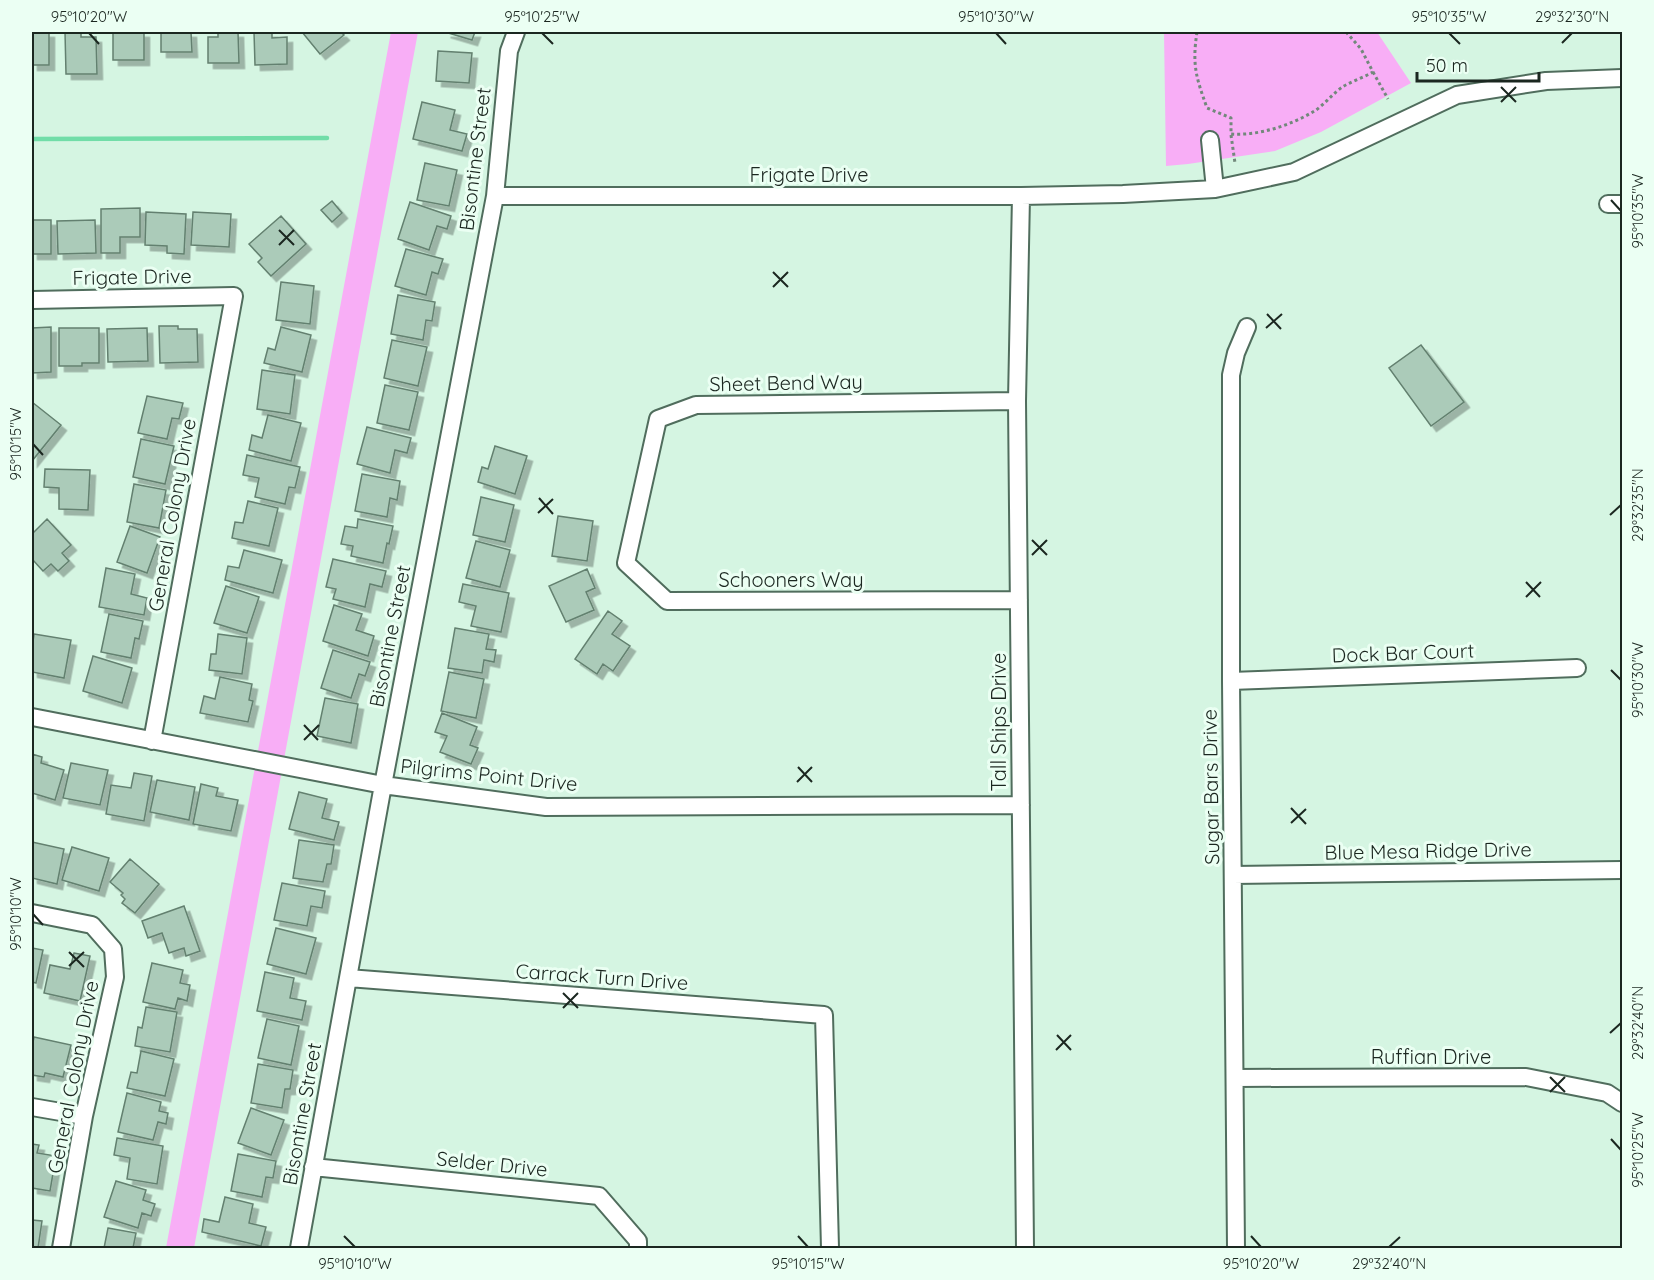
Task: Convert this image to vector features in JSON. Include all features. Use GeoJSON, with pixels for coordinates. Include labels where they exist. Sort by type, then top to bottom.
{"type":"FeatureCollection","features":[{"type":"Feature","properties":{"kind":"street","name":"Bisontine Street"},"geometry":{"type":"LineString","coordinates":[[299,1248],[383,785],[495,196],[509,51],[516,32]]}},
{"type":"Feature","properties":{"kind":"street","name":"Frigate Drive"},"geometry":{"type":"LineString","coordinates":[[495,196],[1021,196],[1215,189],[1294,172],[1457,95],[1546,81],[1623,78]]}},
{"type":"Feature","properties":{"kind":"street"},"geometry":{"type":"LineString","coordinates":[[1210,140],[1215,189]]}},
{"type":"Feature","properties":{"kind":"street","name":"Tall Ships Drive"},"geometry":{"type":"LineString","coordinates":[[1021,196],[1017,401],[1025,1248]]}},
{"type":"Feature","properties":{"kind":"street","name":"Frigate Drive"},"geometry":{"type":"LineString","coordinates":[[32,300],[234,296]]}},
{"type":"Feature","properties":{"kind":"street","name":"General Colony Drive"},"geometry":{"type":"LineString","coordinates":[[152,741],[234,296]]}},
{"type":"Feature","properties":{"kind":"street","name":"Sugar Bars Drive"},"geometry":{"type":"LineString","coordinates":[[1236,1248],[1231,375],[1236,353],[1247,327]]}},
{"type":"Feature","properties":{"kind":"street","name":"Sheet Bend Way"},"geometry":{"type":"LineString","coordinates":[[637,516],[658,419],[696,405],[1017,401]]}},
{"type":"Feature","properties":{"kind":"street","name":"Schooners Way"},"geometry":{"type":"LineString","coordinates":[[637,516],[626,563],[667,601],[1019,600]]}},
{"type":"Feature","properties":{"kind":"street","name":"Dock Bar Court"},"geometry":{"type":"LineString","coordinates":[[1231,681],[1577,668]]}},
{"type":"Feature","properties":{"kind":"street","name":"Pilgrims Point Drive"},"geometry":{"type":"LineString","coordinates":[[32,717],[383,785],[546,807],[1020,805]]}},
{"type":"Feature","properties":{"kind":"street","name":"Blue Mesa Ridge Drive"},"geometry":{"type":"LineString","coordinates":[[1233,875],[1623,870]]}},
{"type":"Feature","properties":{"kind":"street","name":"General Colony Drive"},"geometry":{"type":"LineString","coordinates":[[32,913],[92,925],[113,949],[115,978],[84,1116],[61,1248]]}},
{"type":"Feature","properties":{"kind":"street","name":"Carrack Turn Drive"},"geometry":{"type":"LineString","coordinates":[[348,978],[824,1015],[830,1248]]}},
{"type":"Feature","properties":{"kind":"street","name":"Ruffian Drive"},"geometry":{"type":"LineString","coordinates":[[1235,1078],[1526,1077],[1607,1093],[1623,1103]]}},
{"type":"Feature","properties":{"kind":"street"},"geometry":{"type":"LineString","coordinates":[[32,1107],[84,1116]]}},
{"type":"Feature","properties":{"kind":"street","name":"Selder Drive"},"geometry":{"type":"LineString","coordinates":[[313,1167],[599,1196],[638,1241],[638,1248]]}},
{"type":"Feature","properties":{"kind":"path"},"geometry":{"type":"LineString","coordinates":[[1197,32],[1195,76],[1207,108],[1231,118],[1235,163]]}},
{"type":"Feature","properties":{"kind":"path"},"geometry":{"type":"LineString","coordinates":[[1346,32],[1362,49],[1388,99]]}},
{"type":"Feature","properties":{"kind":"path"},"geometry":{"type":"LineString","coordinates":[[1231,134],[1252,134],[1284,124],[1315,110],[1342,87],[1373,72]]}},
{"type":"Feature","properties":{"kind":"shaded area"},"geometry":{"type":"Polygon","coordinates":[[[391,32],[418,32],[194,1248],[166,1248],[391,32]]]}},
{"type":"Feature","properties":{"kind":"shaded area"},"geometry":{"type":"Polygon","coordinates":[[[1164,32],[1377,32],[1411,83],[1321,132],[1275,151],[1166,166],[1164,32]]]}},
{"type":"Feature","properties":{"kind":"building"},"geometry":{"type":"Polygon","coordinates":[[[32,32],[49,32],[49,65],[32,65],[32,32]]]}},
{"type":"Feature","properties":{"kind":"building"},"geometry":{"type":"Polygon","coordinates":[[[65,32],[81,32],[81,37],[96,37],[97,74],[66,74],[65,32]]]}},
{"type":"Feature","properties":{"kind":"building"},"geometry":{"type":"Polygon","coordinates":[[[113,32],[144,32],[144,60],[113,60],[113,32]]]}},
{"type":"Feature","properties":{"kind":"building"},"geometry":{"type":"Polygon","coordinates":[[[161,32],[191,32],[192,52],[161,52],[161,32]]]}},
{"type":"Feature","properties":{"kind":"building"},"geometry":{"type":"Polygon","coordinates":[[[218,32],[238,32],[239,63],[208,63],[208,37],[218,37],[218,32]]]}},
{"type":"Feature","properties":{"kind":"building"},"geometry":{"type":"Polygon","coordinates":[[[254,32],[272,32],[272,38],[287,37],[287,64],[255,65],[254,32]]]}},
{"type":"Feature","properties":{"kind":"building"},"geometry":{"type":"Polygon","coordinates":[[[302,32],[341,32],[344,35],[320,54],[302,32]]]}},
{"type":"Feature","properties":{"kind":"building"},"geometry":{"type":"Polygon","coordinates":[[[445,32],[475,32],[472,40],[445,32]]]}},
{"type":"Feature","properties":{"kind":"building"},"geometry":{"type":"Polygon","coordinates":[[[438,51],[472,53],[469,83],[436,81],[438,51]]]}},
{"type":"Feature","properties":{"kind":"building"},"geometry":{"type":"Polygon","coordinates":[[[422,102],[455,110],[450,130],[467,134],[462,151],[413,139],[422,102]]]}},
{"type":"Feature","properties":{"kind":"building"},"geometry":{"type":"Polygon","coordinates":[[[425,163],[457,170],[449,206],[417,200],[425,163]]]}},
{"type":"Feature","properties":{"kind":"building"},"geometry":{"type":"Polygon","coordinates":[[[332,201],[342,213],[332,222],[321,210],[332,201]]]}},
{"type":"Feature","properties":{"kind":"building"},"geometry":{"type":"Polygon","coordinates":[[[410,202],[451,216],[447,229],[437,226],[429,250],[398,239],[410,202]]]}},
{"type":"Feature","properties":{"kind":"building"},"geometry":{"type":"Polygon","coordinates":[[[140,208],[140,237],[120,237],[120,253],[101,253],[101,209],[140,208]]]}},
{"type":"Feature","properties":{"kind":"building"},"geometry":{"type":"Polygon","coordinates":[[[146,212],[186,214],[184,254],[167,253],[167,246],[145,245],[146,212]]]}},
{"type":"Feature","properties":{"kind":"building"},"geometry":{"type":"Polygon","coordinates":[[[193,212],[231,214],[229,247],[191,245],[193,212]]]}},
{"type":"Feature","properties":{"kind":"building"},"geometry":{"type":"Polygon","coordinates":[[[281,216],[306,244],[271,276],[258,262],[262,258],[249,244],[281,216]]]}},
{"type":"Feature","properties":{"kind":"building"},"geometry":{"type":"Polygon","coordinates":[[[32,220],[51,220],[51,254],[32,254],[32,220]]]}},
{"type":"Feature","properties":{"kind":"building"},"geometry":{"type":"Polygon","coordinates":[[[95,220],[96,253],[58,254],[57,221],[95,220]]]}},
{"type":"Feature","properties":{"kind":"building"},"geometry":{"type":"Polygon","coordinates":[[[406,249],[443,259],[438,274],[432,272],[426,295],[395,286],[406,249]]]}},
{"type":"Feature","properties":{"kind":"building"},"geometry":{"type":"Polygon","coordinates":[[[281,282],[314,286],[310,324],[276,320],[281,282]]]}},
{"type":"Feature","properties":{"kind":"building"},"geometry":{"type":"Polygon","coordinates":[[[398,295],[435,302],[432,321],[426,320],[423,340],[391,334],[398,295]]]}},
{"type":"Feature","properties":{"kind":"building"},"geometry":{"type":"Polygon","coordinates":[[[159,326],[197,329],[198,362],[160,363],[159,326]]]}},
{"type":"Feature","properties":{"kind":"building"},"geometry":{"type":"Polygon","coordinates":[[[51,327],[51,372],[32,373],[32,328],[51,327]]]}},
{"type":"Feature","properties":{"kind":"building"},"geometry":{"type":"Polygon","coordinates":[[[281,327],[311,335],[302,372],[264,363],[268,348],[275,350],[281,327]]]}},
{"type":"Feature","properties":{"kind":"building"},"geometry":{"type":"Polygon","coordinates":[[[59,328],[99,328],[99,363],[59,366],[59,328]]]}},
{"type":"Feature","properties":{"kind":"building"},"geometry":{"type":"Polygon","coordinates":[[[147,328],[148,361],[108,362],[107,329],[147,328]]]}},
{"type":"Feature","properties":{"kind":"building"},"geometry":{"type":"Polygon","coordinates":[[[392,340],[427,347],[418,386],[384,378],[392,340]]]}},
{"type":"Feature","properties":{"kind":"building"},"geometry":{"type":"Polygon","coordinates":[[[1421,345],[1464,402],[1431,426],[1389,368],[1421,345]]]}},
{"type":"Feature","properties":{"kind":"building"},"geometry":{"type":"Polygon","coordinates":[[[262,370],[295,375],[290,414],[257,409],[262,370]]]}},
{"type":"Feature","properties":{"kind":"building"},"geometry":{"type":"Polygon","coordinates":[[[385,385],[418,392],[409,430],[377,423],[385,385]]]}},
{"type":"Feature","properties":{"kind":"building"},"geometry":{"type":"Polygon","coordinates":[[[147,396],[183,403],[179,419],[172,418],[167,439],[138,433],[147,396]]]}},
{"type":"Feature","properties":{"kind":"building"},"geometry":{"type":"Polygon","coordinates":[[[32,402],[61,425],[32,461],[32,402]]]}},
{"type":"Feature","properties":{"kind":"building"},"geometry":{"type":"Polygon","coordinates":[[[268,415],[301,423],[291,461],[249,450],[252,435],[262,438],[268,415]]]}},
{"type":"Feature","properties":{"kind":"building"},"geometry":{"type":"Polygon","coordinates":[[[367,427],[411,438],[407,453],[395,450],[390,473],[357,464],[367,427]]]}},
{"type":"Feature","properties":{"kind":"building"},"geometry":{"type":"Polygon","coordinates":[[[141,439],[174,446],[165,484],[133,477],[141,439]]]}},
{"type":"Feature","properties":{"kind":"building"},"geometry":{"type":"Polygon","coordinates":[[[495,446],[527,456],[515,494],[478,482],[482,467],[488,469],[495,446]]]}},
{"type":"Feature","properties":{"kind":"building"},"geometry":{"type":"Polygon","coordinates":[[[247,455],[300,467],[295,488],[289,487],[285,504],[255,497],[259,478],[243,475],[247,455]]]}},
{"type":"Feature","properties":{"kind":"building"},"geometry":{"type":"Polygon","coordinates":[[[45,469],[90,470],[88,510],[59,509],[59,488],[44,487],[45,469]]]}},
{"type":"Feature","properties":{"kind":"building"},"geometry":{"type":"Polygon","coordinates":[[[362,474],[400,481],[397,500],[390,498],[387,517],[355,511],[362,474]]]}},
{"type":"Feature","properties":{"kind":"building"},"geometry":{"type":"Polygon","coordinates":[[[134,484],[166,490],[159,528],[127,522],[134,484]]]}},
{"type":"Feature","properties":{"kind":"building"},"geometry":{"type":"Polygon","coordinates":[[[481,497],[514,505],[505,542],[473,535],[481,497]]]}},
{"type":"Feature","properties":{"kind":"building"},"geometry":{"type":"Polygon","coordinates":[[[248,501],[278,508],[269,546],[232,538],[235,522],[243,523],[248,501]]]}},
{"type":"Feature","properties":{"kind":"building"},"geometry":{"type":"Polygon","coordinates":[[[558,516],[593,521],[587,561],[552,556],[558,516]]]}},
{"type":"Feature","properties":{"kind":"building"},"geometry":{"type":"Polygon","coordinates":[[[47,519],[71,545],[62,553],[69,561],[58,571],[51,564],[43,571],[32,559],[32,534],[47,519]]]}},
{"type":"Feature","properties":{"kind":"building"},"geometry":{"type":"Polygon","coordinates":[[[358,519],[393,526],[383,563],[351,556],[353,546],[341,544],[345,526],[357,528],[358,519]]]}},
{"type":"Feature","properties":{"kind":"building"},"geometry":{"type":"Polygon","coordinates":[[[130,526],[160,537],[147,573],[117,562],[130,526]]]}},
{"type":"Feature","properties":{"kind":"building"},"geometry":{"type":"Polygon","coordinates":[[[476,541],[510,550],[500,587],[466,578],[476,541]]]}},
{"type":"Feature","properties":{"kind":"building"},"geometry":{"type":"Polygon","coordinates":[[[244,550],[282,560],[273,593],[225,580],[228,566],[239,568],[244,550]]]}},
{"type":"Feature","properties":{"kind":"building"},"geometry":{"type":"Polygon","coordinates":[[[333,559],[386,571],[382,587],[370,584],[365,607],[333,599],[336,589],[326,587],[333,559]]]}},
{"type":"Feature","properties":{"kind":"building"},"geometry":{"type":"Polygon","coordinates":[[[106,568],[135,574],[131,594],[147,598],[144,615],[99,607],[106,568]]]}},
{"type":"Feature","properties":{"kind":"building"},"geometry":{"type":"Polygon","coordinates":[[[587,569],[595,588],[586,592],[594,610],[566,622],[549,586],[587,569]]]}},
{"type":"Feature","properties":{"kind":"building"},"geometry":{"type":"Polygon","coordinates":[[[463,584],[509,593],[501,632],[471,626],[476,606],[459,602],[463,584]]]}},
{"type":"Feature","properties":{"kind":"building"},"geometry":{"type":"Polygon","coordinates":[[[226,586],[259,597],[247,633],[214,623],[226,586]]]}},
{"type":"Feature","properties":{"kind":"building"},"geometry":{"type":"Polygon","coordinates":[[[334,605],[362,614],[356,630],[374,636],[368,656],[323,641],[334,605]]]}},
{"type":"Feature","properties":{"kind":"building"},"geometry":{"type":"Polygon","coordinates":[[[608,611],[622,621],[612,634],[630,646],[613,671],[603,664],[597,674],[575,659],[608,611]]]}},
{"type":"Feature","properties":{"kind":"building"},"geometry":{"type":"Polygon","coordinates":[[[109,614],[143,621],[139,639],[135,638],[131,658],[101,652],[109,614]]]}},
{"type":"Feature","properties":{"kind":"building"},"geometry":{"type":"Polygon","coordinates":[[[455,628],[489,634],[486,649],[496,650],[494,662],[484,660],[482,673],[448,668],[455,628]]]}},
{"type":"Feature","properties":{"kind":"building"},"geometry":{"type":"Polygon","coordinates":[[[34,634],[71,640],[64,678],[32,672],[34,634]]]}},
{"type":"Feature","properties":{"kind":"building"},"geometry":{"type":"Polygon","coordinates":[[[218,634],[247,638],[242,674],[209,670],[211,654],[216,654],[218,634]]]}},
{"type":"Feature","properties":{"kind":"building"},"geometry":{"type":"Polygon","coordinates":[[[333,650],[370,662],[365,676],[359,674],[351,698],[321,688],[333,650]]]}},
{"type":"Feature","properties":{"kind":"building"},"geometry":{"type":"Polygon","coordinates":[[[93,656],[132,668],[122,703],[83,691],[93,656]]]}},
{"type":"Feature","properties":{"kind":"building"},"geometry":{"type":"Polygon","coordinates":[[[449,672],[484,679],[476,718],[441,711],[449,672]]]}},
{"type":"Feature","properties":{"kind":"building"},"geometry":{"type":"Polygon","coordinates":[[[220,677],[252,684],[249,700],[253,701],[248,722],[200,713],[204,696],[215,699],[220,677]]]}},
{"type":"Feature","properties":{"kind":"building"},"geometry":{"type":"Polygon","coordinates":[[[325,698],[358,704],[351,743],[317,736],[325,698]]]}},
{"type":"Feature","properties":{"kind":"building"},"geometry":{"type":"Polygon","coordinates":[[[442,713],[477,727],[470,745],[478,748],[471,764],[440,752],[447,736],[435,732],[442,713]]]}},
{"type":"Feature","properties":{"kind":"building"},"geometry":{"type":"Polygon","coordinates":[[[32,754],[42,757],[41,763],[64,770],[55,800],[32,793],[32,754]]]}},
{"type":"Feature","properties":{"kind":"building"},"geometry":{"type":"Polygon","coordinates":[[[71,763],[108,770],[100,805],[63,798],[71,763]]]}},
{"type":"Feature","properties":{"kind":"building"},"geometry":{"type":"Polygon","coordinates":[[[134,773],[152,776],[144,821],[106,814],[111,785],[131,788],[134,773]]]}},
{"type":"Feature","properties":{"kind":"building"},"geometry":{"type":"Polygon","coordinates":[[[157,780],[195,787],[189,820],[150,812],[157,780]]]}},
{"type":"Feature","properties":{"kind":"building"},"geometry":{"type":"Polygon","coordinates":[[[201,784],[218,788],[216,796],[238,800],[231,831],[193,824],[201,784]]]}},
{"type":"Feature","properties":{"kind":"building"},"geometry":{"type":"Polygon","coordinates":[[[299,792],[327,799],[322,818],[339,822],[334,840],[289,829],[299,792]]]}},
{"type":"Feature","properties":{"kind":"building"},"geometry":{"type":"Polygon","coordinates":[[[299,840],[334,845],[331,864],[327,864],[323,882],[293,878],[299,840]]]}},
{"type":"Feature","properties":{"kind":"building"},"geometry":{"type":"Polygon","coordinates":[[[32,842],[64,849],[57,884],[32,878],[32,842]]]}},
{"type":"Feature","properties":{"kind":"building"},"geometry":{"type":"Polygon","coordinates":[[[72,847],[109,858],[99,891],[62,880],[72,847]]]}},
{"type":"Feature","properties":{"kind":"building"},"geometry":{"type":"Polygon","coordinates":[[[130,859],[159,884],[135,913],[122,903],[125,899],[121,895],[123,893],[110,882],[130,859]]]}},
{"type":"Feature","properties":{"kind":"building"},"geometry":{"type":"Polygon","coordinates":[[[282,883],[325,891],[322,908],[311,906],[307,926],[274,920],[282,883]]]}},
{"type":"Feature","properties":{"kind":"building"},"geometry":{"type":"Polygon","coordinates":[[[184,906],[200,951],[186,956],[184,948],[169,953],[162,933],[148,938],[142,921],[184,906]]]}},
{"type":"Feature","properties":{"kind":"building"},"geometry":{"type":"Polygon","coordinates":[[[276,928],[316,938],[306,974],[267,964],[276,928]]]}},
{"type":"Feature","properties":{"kind":"building"},"geometry":{"type":"Polygon","coordinates":[[[32,948],[43,950],[36,983],[32,982],[32,948]]]}},
{"type":"Feature","properties":{"kind":"building"},"geometry":{"type":"Polygon","coordinates":[[[74,953],[90,956],[80,1001],[44,993],[50,965],[70,969],[74,953]]]}},
{"type":"Feature","properties":{"kind":"building"},"geometry":{"type":"Polygon","coordinates":[[[152,963],[183,970],[180,983],[190,985],[187,1001],[178,998],[175,1009],[143,1002],[152,963]]]}},
{"type":"Feature","properties":{"kind":"building"},"geometry":{"type":"Polygon","coordinates":[[[265,972],[294,978],[290,998],[306,1001],[302,1020],[257,1011],[265,972]]]}},
{"type":"Feature","properties":{"kind":"building"},"geometry":{"type":"Polygon","coordinates":[[[146,1007],[177,1012],[170,1052],[135,1046],[138,1027],[142,1028],[146,1007]]]}},
{"type":"Feature","properties":{"kind":"building"},"geometry":{"type":"Polygon","coordinates":[[[267,1019],[299,1026],[291,1065],[258,1058],[267,1019]]]}},
{"type":"Feature","properties":{"kind":"building"},"geometry":{"type":"Polygon","coordinates":[[[34,1037],[71,1045],[63,1077],[45,1073],[44,1077],[32,1075],[34,1037]]]}},
{"type":"Feature","properties":{"kind":"building"},"geometry":{"type":"Polygon","coordinates":[[[141,1051],[174,1059],[165,1096],[127,1088],[131,1072],[137,1073],[141,1051]]]}},
{"type":"Feature","properties":{"kind":"building"},"geometry":{"type":"Polygon","coordinates":[[[258,1064],[293,1070],[290,1089],[285,1089],[282,1108],[251,1103],[258,1064]]]}},
{"type":"Feature","properties":{"kind":"building"},"geometry":{"type":"Polygon","coordinates":[[[127,1093],[161,1102],[159,1111],[168,1113],[166,1124],[158,1122],[153,1140],[118,1132],[127,1093]]]}},
{"type":"Feature","properties":{"kind":"building"},"geometry":{"type":"Polygon","coordinates":[[[251,1108],[284,1120],[271,1155],[238,1143],[251,1108]]]}},
{"type":"Feature","properties":{"kind":"building"},"geometry":{"type":"Polygon","coordinates":[[[117,1138],[163,1146],[157,1184],[127,1179],[130,1158],[114,1155],[117,1138]]]}},
{"type":"Feature","properties":{"kind":"building"},"geometry":{"type":"Polygon","coordinates":[[[32,1144],[39,1145],[37,1153],[56,1156],[50,1191],[32,1188],[32,1144]]]}},
{"type":"Feature","properties":{"kind":"building"},"geometry":{"type":"Polygon","coordinates":[[[238,1154],[276,1161],[273,1178],[266,1177],[262,1197],[231,1191],[238,1154]]]}},
{"type":"Feature","properties":{"kind":"building"},"geometry":{"type":"Polygon","coordinates":[[[116,1181],[146,1190],[143,1200],[155,1204],[151,1216],[142,1213],[138,1228],[104,1217],[116,1181]]]}},
{"type":"Feature","properties":{"kind":"building"},"geometry":{"type":"Polygon","coordinates":[[[225,1197],[253,1204],[249,1223],[266,1227],[261,1246],[202,1232],[204,1219],[219,1222],[225,1197]]]}},
{"type":"Feature","properties":{"kind":"building"},"geometry":{"type":"Polygon","coordinates":[[[32,1220],[42,1221],[38,1248],[32,1248],[32,1220]]]}},
{"type":"Feature","properties":{"kind":"building"},"geometry":{"type":"Polygon","coordinates":[[[108,1228],[136,1233],[133,1248],[104,1248],[108,1228]]]}},
{"type":"Feature","properties":{"kind":"waterway"},"geometry":{"type":"LineString","coordinates":[[32,139],[327,138]]}}]}
